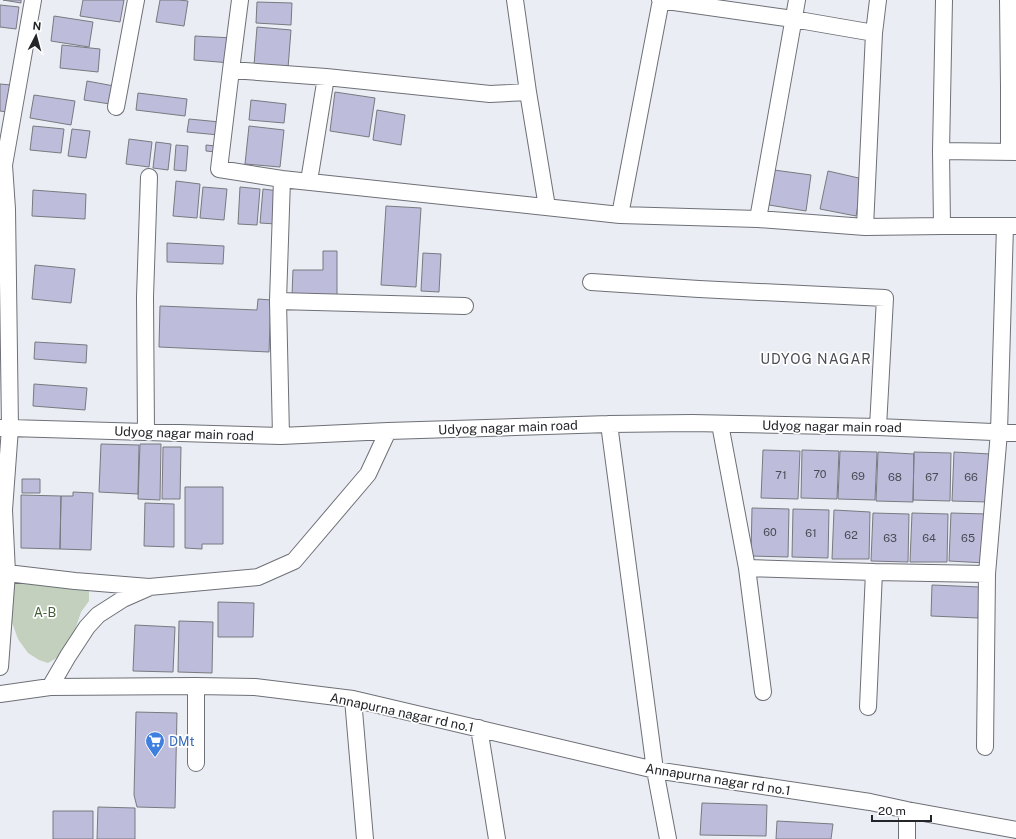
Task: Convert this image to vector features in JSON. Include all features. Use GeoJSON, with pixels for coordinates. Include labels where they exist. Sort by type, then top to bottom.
{"type":"FeatureCollection","features":[{"type":"Feature","properties":{"kind":"street"},"geometry":{"type":"LineString","coordinates":[[0,667],[4,510],[7,209],[2,165],[33,0]]}},
{"type":"Feature","properties":{"kind":"street"},"geometry":{"type":"LineString","coordinates":[[116,107],[136,0]]}},
{"type":"Feature","properties":{"kind":"street"},"geometry":{"type":"LineString","coordinates":[[240,0],[219,169],[282,179],[620,215],[758,219],[865,227],[1011,226],[999,432],[987,574],[985,747]]}},
{"type":"Feature","properties":{"kind":"street"},"geometry":{"type":"LineString","coordinates":[[515,0],[528,92],[548,207]]}},
{"type":"Feature","properties":{"kind":"street"},"geometry":{"type":"LineString","coordinates":[[620,215],[661,0],[793,19],[874,33]]}},
{"type":"Feature","properties":{"kind":"street"},"geometry":{"type":"LineString","coordinates":[[758,219],[797,0]]}},
{"type":"Feature","properties":{"kind":"street"},"geometry":{"type":"LineString","coordinates":[[865,227],[874,33],[878,0]]}},
{"type":"Feature","properties":{"kind":"street"},"geometry":{"type":"LineString","coordinates":[[942,226],[941,151],[944,0]]}},
{"type":"Feature","properties":{"kind":"street"},"geometry":{"type":"LineString","coordinates":[[941,151],[1012,152],[1012,87],[1008,0]]}},
{"type":"Feature","properties":{"kind":"street"},"geometry":{"type":"LineString","coordinates":[[231,70],[326,77],[490,94],[528,92]]}},
{"type":"Feature","properties":{"kind":"street"},"geometry":{"type":"LineString","coordinates":[[309,181],[326,77]]}},
{"type":"Feature","properties":{"kind":"street"},"geometry":{"type":"LineString","coordinates":[[146,432],[145,297],[148,178]]}},
{"type":"Feature","properties":{"kind":"street"},"geometry":{"type":"LineString","coordinates":[[281,436],[278,301],[282,179]]}},
{"type":"Feature","properties":{"kind":"street"},"geometry":{"type":"LineString","coordinates":[[591,282],[885,298],[878,427]]}},
{"type":"Feature","properties":{"kind":"street"},"geometry":{"type":"LineString","coordinates":[[278,301],[465,306]]}},
{"type":"Feature","properties":{"kind":"street","name":"Udyog nagar main road"},"geometry":{"type":"LineString","coordinates":[[5,428],[281,436],[609,424],[692,423],[878,427],[1016,433]]}},
{"type":"Feature","properties":{"kind":"street"},"geometry":{"type":"LineString","coordinates":[[609,424],[655,770],[668,839]]}},
{"type":"Feature","properties":{"kind":"street"},"geometry":{"type":"LineString","coordinates":[[720,424],[748,568],[763,692]]}},
{"type":"Feature","properties":{"kind":"street"},"geometry":{"type":"LineString","coordinates":[[3,571],[75,581],[149,587],[258,577],[294,561],[368,474],[388,431]]}},
{"type":"Feature","properties":{"kind":"street"},"geometry":{"type":"LineString","coordinates":[[748,568],[987,574]]}},
{"type":"Feature","properties":{"kind":"street"},"geometry":{"type":"LineString","coordinates":[[868,707],[874,572]]}},
{"type":"Feature","properties":{"kind":"street"},"geometry":{"type":"LineString","coordinates":[[50,687],[87,627],[98,615],[124,599],[149,587]]}},
{"type":"Feature","properties":{"kind":"street"},"geometry":{"type":"LineString","coordinates":[[196,686],[196,763]]}},
{"type":"Feature","properties":{"kind":"street","name":"Annapurna nagar rd no.1"},"geometry":{"type":"LineString","coordinates":[[0,694],[50,687],[196,686],[255,687],[353,699],[655,770],[870,802],[1016,830]]}},
{"type":"Feature","properties":{"kind":"street"},"geometry":{"type":"LineString","coordinates":[[353,699],[365,839]]}},
{"type":"Feature","properties":{"kind":"street"},"geometry":{"type":"LineString","coordinates":[[479,728],[497,839]]}},
{"type":"Feature","properties":{"kind":"street"},"geometry":{"type":"LineString","coordinates":[[907,810],[907,839]]}},
{"type":"Feature","properties":{"kind":"green space","name":"A-B"},"geometry":{"type":"Polygon","coordinates":[[[15,576],[82,583],[89,591],[89,601],[81,612],[69,642],[58,657],[48,663],[39,660],[28,653],[18,639],[10,617],[15,576]]]}},
{"type":"Feature","properties":{"kind":"building"},"geometry":{"type":"Polygon","coordinates":[[[3,0],[21,0],[21,3],[3,0]]]}},
{"type":"Feature","properties":{"kind":"building"},"geometry":{"type":"Polygon","coordinates":[[[83,0],[124,0],[120,22],[80,16],[83,0]]]}},
{"type":"Feature","properties":{"kind":"building"},"geometry":{"type":"Polygon","coordinates":[[[160,0],[188,1],[184,26],[156,22],[160,0]]]}},
{"type":"Feature","properties":{"kind":"building"},"geometry":{"type":"Polygon","coordinates":[[[257,2],[292,3],[291,25],[256,23],[257,2]]]}},
{"type":"Feature","properties":{"kind":"building"},"geometry":{"type":"Polygon","coordinates":[[[0,5],[19,7],[16,29],[0,27],[0,5]]]}},
{"type":"Feature","properties":{"kind":"building"},"geometry":{"type":"Polygon","coordinates":[[[54,16],[93,22],[89,47],[51,41],[54,16]]]}},
{"type":"Feature","properties":{"kind":"building"},"geometry":{"type":"Polygon","coordinates":[[[257,27],[291,30],[288,68],[254,65],[257,27]]]}},
{"type":"Feature","properties":{"kind":"building"},"geometry":{"type":"Polygon","coordinates":[[[195,36],[233,38],[231,63],[194,60],[195,36]]]}},
{"type":"Feature","properties":{"kind":"building"},"geometry":{"type":"Polygon","coordinates":[[[62,45],[100,49],[98,72],[60,68],[62,45]]]}},
{"type":"Feature","properties":{"kind":"building"},"geometry":{"type":"Polygon","coordinates":[[[87,81],[114,86],[110,104],[84,100],[87,81]]]}},
{"type":"Feature","properties":{"kind":"building"},"geometry":{"type":"Polygon","coordinates":[[[0,84],[11,85],[7,112],[0,111],[0,84]]]}},
{"type":"Feature","properties":{"kind":"building"},"geometry":{"type":"Polygon","coordinates":[[[335,92],[375,98],[369,137],[330,131],[335,92]]]}},
{"type":"Feature","properties":{"kind":"building"},"geometry":{"type":"Polygon","coordinates":[[[138,93],[187,99],[185,116],[136,110],[138,93]]]}},
{"type":"Feature","properties":{"kind":"building"},"geometry":{"type":"Polygon","coordinates":[[[34,95],[75,101],[71,125],[30,118],[34,95]]]}},
{"type":"Feature","properties":{"kind":"building"},"geometry":{"type":"Polygon","coordinates":[[[251,100],[286,104],[284,123],[249,120],[251,100]]]}},
{"type":"Feature","properties":{"kind":"building"},"geometry":{"type":"Polygon","coordinates":[[[377,110],[405,115],[401,145],[373,140],[377,110]]]}},
{"type":"Feature","properties":{"kind":"building"},"geometry":{"type":"Polygon","coordinates":[[[189,119],[220,122],[219,135],[187,132],[189,119]]]}},
{"type":"Feature","properties":{"kind":"building"},"geometry":{"type":"Polygon","coordinates":[[[33,126],[64,129],[61,153],[30,150],[33,126]]]}},
{"type":"Feature","properties":{"kind":"building"},"geometry":{"type":"Polygon","coordinates":[[[249,126],[284,130],[280,167],[245,164],[249,126]]]}},
{"type":"Feature","properties":{"kind":"building"},"geometry":{"type":"Polygon","coordinates":[[[72,129],[90,131],[86,158],[68,156],[72,129]]]}},
{"type":"Feature","properties":{"kind":"building"},"geometry":{"type":"Polygon","coordinates":[[[129,139],[152,142],[149,167],[126,164],[129,139]]]}},
{"type":"Feature","properties":{"kind":"building"},"geometry":{"type":"Polygon","coordinates":[[[156,142],[171,144],[168,170],[153,168],[156,142]]]}},
{"type":"Feature","properties":{"kind":"building"},"geometry":{"type":"Polygon","coordinates":[[[176,145],[188,146],[186,171],[174,170],[176,145]]]}},
{"type":"Feature","properties":{"kind":"building"},"geometry":{"type":"Polygon","coordinates":[[[206,145],[216,146],[216,152],[206,151],[206,145]]]}},
{"type":"Feature","properties":{"kind":"building"},"geometry":{"type":"Polygon","coordinates":[[[774,170],[811,175],[806,211],[769,205],[774,170]]]}},
{"type":"Feature","properties":{"kind":"building"},"geometry":{"type":"Polygon","coordinates":[[[828,171],[863,179],[856,216],[820,209],[828,171]]]}},
{"type":"Feature","properties":{"kind":"building"},"geometry":{"type":"Polygon","coordinates":[[[176,181],[200,184],[197,218],[173,216],[176,181]]]}},
{"type":"Feature","properties":{"kind":"building"},"geometry":{"type":"Polygon","coordinates":[[[203,187],[227,189],[224,220],[200,218],[203,187]]]}},
{"type":"Feature","properties":{"kind":"building"},"geometry":{"type":"Polygon","coordinates":[[[240,187],[260,189],[257,225],[238,224],[240,187]]]}},
{"type":"Feature","properties":{"kind":"building"},"geometry":{"type":"Polygon","coordinates":[[[263,189],[279,191],[276,224],[260,223],[263,189]]]}},
{"type":"Feature","properties":{"kind":"building"},"geometry":{"type":"Polygon","coordinates":[[[33,190],[86,194],[85,219],[32,216],[33,190]]]}},
{"type":"Feature","properties":{"kind":"building"},"geometry":{"type":"Polygon","coordinates":[[[386,206],[421,208],[416,287],[381,285],[386,206]]]}},
{"type":"Feature","properties":{"kind":"building"},"geometry":{"type":"Polygon","coordinates":[[[167,243],[224,246],[223,264],[167,262],[167,243]]]}},
{"type":"Feature","properties":{"kind":"building"},"geometry":{"type":"Polygon","coordinates":[[[323,251],[337,251],[337,295],[292,295],[293,270],[323,270],[323,251]]]}},
{"type":"Feature","properties":{"kind":"building"},"geometry":{"type":"Polygon","coordinates":[[[423,253],[441,254],[439,292],[421,291],[423,253]]]}},
{"type":"Feature","properties":{"kind":"building"},"geometry":{"type":"Polygon","coordinates":[[[35,265],[75,269],[71,303],[32,299],[35,265]]]}},
{"type":"Feature","properties":{"kind":"building"},"geometry":{"type":"Polygon","coordinates":[[[258,299],[271,300],[269,352],[159,347],[160,306],[257,310],[258,299]]]}},
{"type":"Feature","properties":{"kind":"building"},"geometry":{"type":"Polygon","coordinates":[[[35,342],[87,345],[86,363],[34,359],[35,342]]]}},
{"type":"Feature","properties":{"kind":"building"},"geometry":{"type":"Polygon","coordinates":[[[34,384],[87,388],[85,410],[33,406],[34,384]]]}},
{"type":"Feature","properties":{"kind":"building"},"geometry":{"type":"Polygon","coordinates":[[[101,444],[139,445],[138,494],[99,492],[101,444]]]}},
{"type":"Feature","properties":{"kind":"building"},"geometry":{"type":"Polygon","coordinates":[[[140,444],[161,444],[160,500],[138,499],[140,444]]]}},
{"type":"Feature","properties":{"kind":"building"},"geometry":{"type":"Polygon","coordinates":[[[163,447],[181,447],[180,499],[162,499],[163,447]]]}},
{"type":"Feature","properties":{"kind":"building"},"geometry":{"type":"Polygon","coordinates":[[[763,450],[800,451],[798,499],[761,498],[763,450]]]}},
{"type":"Feature","properties":{"kind":"building"},"geometry":{"type":"Polygon","coordinates":[[[802,450],[839,451],[837,499],[801,498],[802,450]]]}},
{"type":"Feature","properties":{"kind":"building"},"geometry":{"type":"Polygon","coordinates":[[[840,451],[877,452],[875,500],[838,499],[840,451]]]}},
{"type":"Feature","properties":{"kind":"building"},"geometry":{"type":"Polygon","coordinates":[[[878,452],[914,454],[913,502],[876,501],[878,452]]]}},
{"type":"Feature","properties":{"kind":"building"},"geometry":{"type":"Polygon","coordinates":[[[914,452],[951,453],[950,501],[913,500],[914,452]]]}},
{"type":"Feature","properties":{"kind":"building"},"geometry":{"type":"Polygon","coordinates":[[[954,452],[990,454],[988,502],[952,501],[954,452]]]}},
{"type":"Feature","properties":{"kind":"building"},"geometry":{"type":"Polygon","coordinates":[[[22,479],[40,479],[40,493],[22,493],[22,479]]]}},
{"type":"Feature","properties":{"kind":"building"},"geometry":{"type":"Polygon","coordinates":[[[185,487],[223,487],[223,544],[202,544],[202,549],[185,548],[185,487]]]}},
{"type":"Feature","properties":{"kind":"building"},"geometry":{"type":"Polygon","coordinates":[[[73,492],[93,493],[91,550],[60,549],[61,496],[73,496],[73,492]]]}},
{"type":"Feature","properties":{"kind":"building"},"geometry":{"type":"Polygon","coordinates":[[[21,495],[61,496],[60,549],[21,548],[21,495]]]}},
{"type":"Feature","properties":{"kind":"building"},"geometry":{"type":"Polygon","coordinates":[[[145,503],[174,504],[174,547],[144,546],[145,503]]]}},
{"type":"Feature","properties":{"kind":"building"},"geometry":{"type":"Polygon","coordinates":[[[752,508],[789,509],[788,557],[751,556],[752,508]]]}},
{"type":"Feature","properties":{"kind":"building"},"geometry":{"type":"Polygon","coordinates":[[[793,509],[829,510],[828,558],[792,557],[793,509]]]}},
{"type":"Feature","properties":{"kind":"building"},"geometry":{"type":"Polygon","coordinates":[[[834,510],[870,512],[869,559],[832,559],[834,510]]]}},
{"type":"Feature","properties":{"kind":"building"},"geometry":{"type":"Polygon","coordinates":[[[873,513],[909,514],[908,562],[871,561],[873,513]]]}},
{"type":"Feature","properties":{"kind":"building"},"geometry":{"type":"Polygon","coordinates":[[[912,513],[948,514],[947,562],[910,562],[912,513]]]}},
{"type":"Feature","properties":{"kind":"building"},"geometry":{"type":"Polygon","coordinates":[[[951,513],[987,514],[986,563],[949,561],[951,513]]]}},
{"type":"Feature","properties":{"kind":"building"},"geometry":{"type":"Polygon","coordinates":[[[932,585],[980,587],[978,618],[931,616],[932,585]]]}},
{"type":"Feature","properties":{"kind":"building"},"geometry":{"type":"Polygon","coordinates":[[[218,602],[254,603],[253,637],[218,637],[218,602]]]}},
{"type":"Feature","properties":{"kind":"building"},"geometry":{"type":"Polygon","coordinates":[[[179,621],[213,622],[212,673],[178,672],[179,621]]]}},
{"type":"Feature","properties":{"kind":"building"},"geometry":{"type":"Polygon","coordinates":[[[135,625],[175,627],[173,672],[133,671],[135,625]]]}},
{"type":"Feature","properties":{"kind":"building"},"geometry":{"type":"Polygon","coordinates":[[[136,712],[177,713],[175,808],[137,807],[134,795],[136,712]]]}},
{"type":"Feature","properties":{"kind":"building"},"geometry":{"type":"Polygon","coordinates":[[[702,803],[767,805],[766,836],[700,835],[702,803]]]}},
{"type":"Feature","properties":{"kind":"building"},"geometry":{"type":"Polygon","coordinates":[[[98,807],[135,808],[135,839],[97,839],[98,807]]]}},
{"type":"Feature","properties":{"kind":"building"},"geometry":{"type":"Polygon","coordinates":[[[53,811],[93,811],[93,839],[53,839],[53,811]]]}},
{"type":"Feature","properties":{"kind":"building"},"geometry":{"type":"Polygon","coordinates":[[[777,821],[833,824],[831,839],[776,839],[777,821]]]}},
{"type":"Feature","properties":{"kind":"place","name":"DMt"},"geometry":{"type":"Point","coordinates":[155,758]}},
{"type":"Feature","properties":{"kind":"district","name":"UDYOG NAGAR"},"geometry":{"type":"Point","coordinates":[816,359]}}]}
